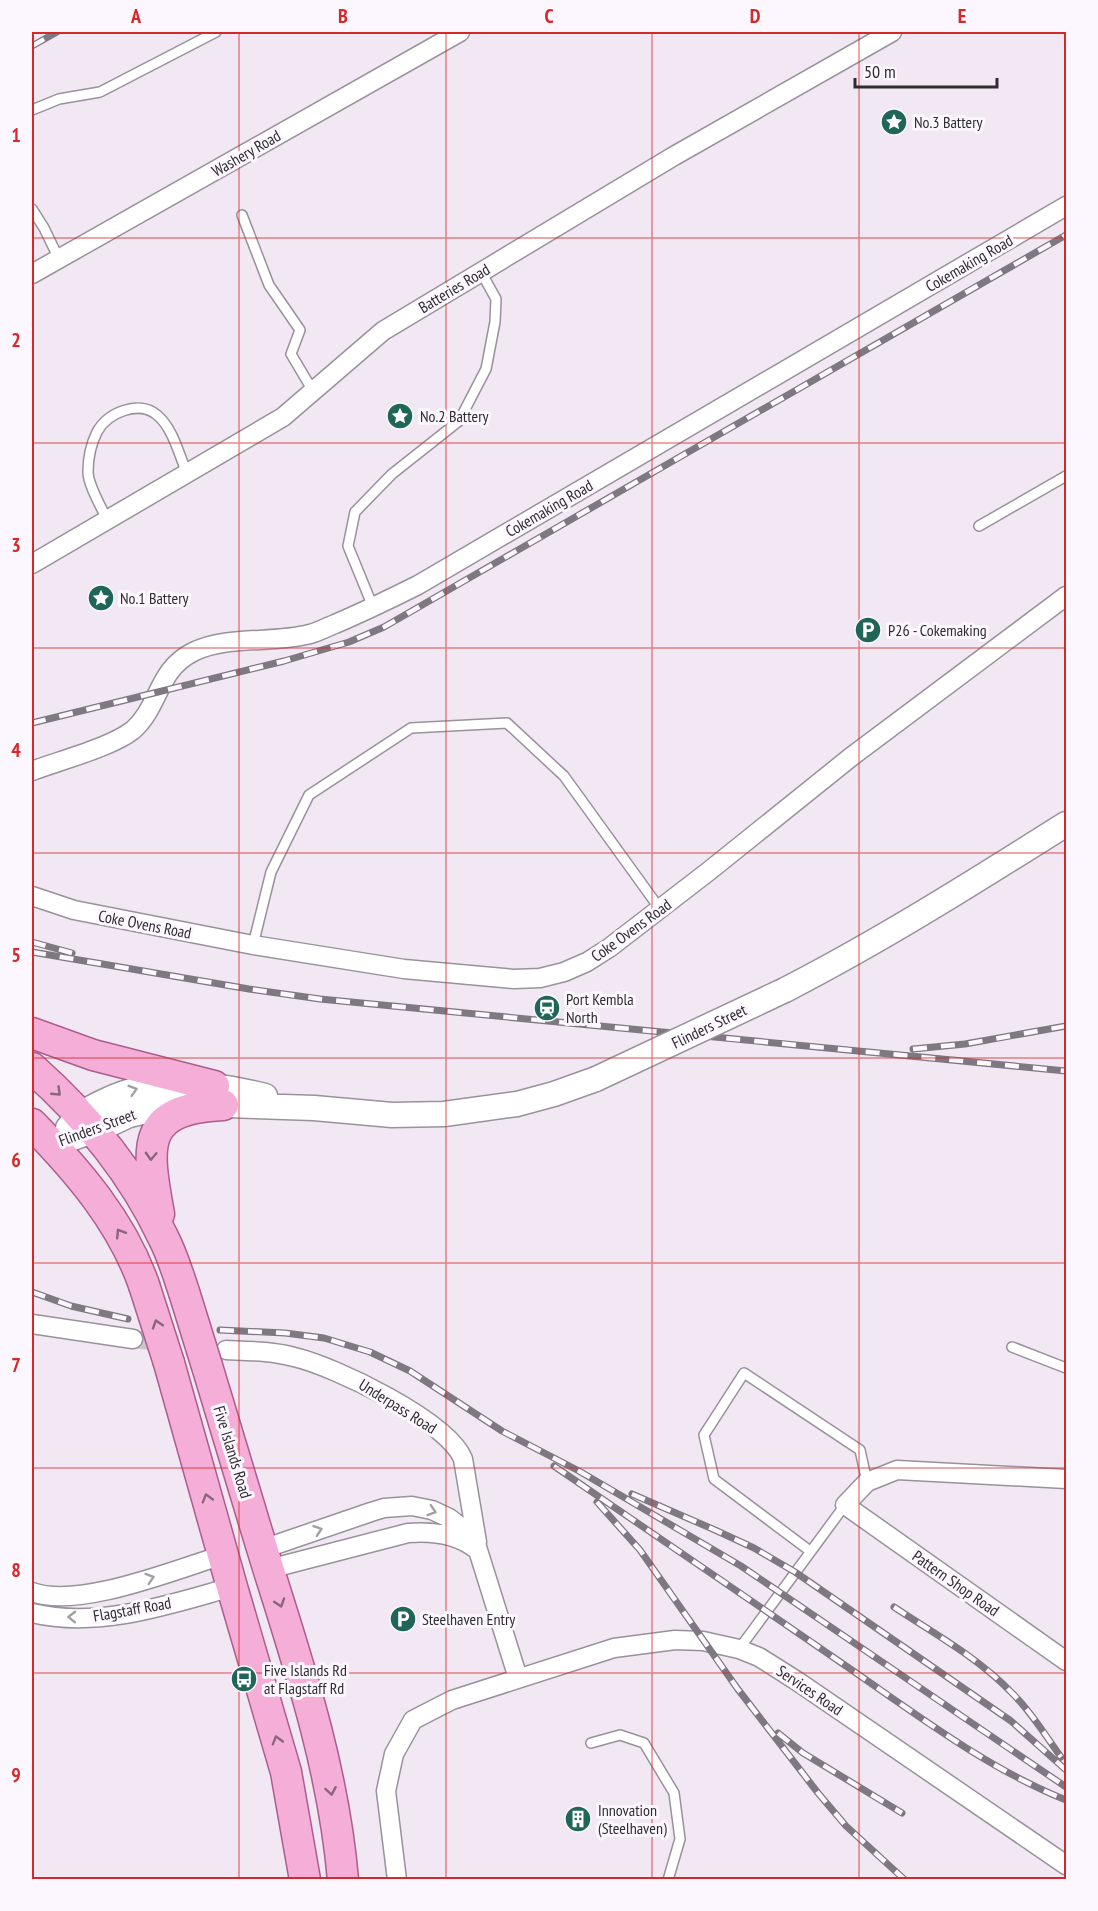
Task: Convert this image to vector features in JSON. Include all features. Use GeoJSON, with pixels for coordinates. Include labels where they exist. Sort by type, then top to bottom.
{"type":"FeatureCollection","features":[{"type":"Feature","properties":{"kind":"main road"},"geometry":{"type":"LineString","coordinates":[[32,1033],[218,1095]]}},
{"type":"Feature","properties":{"kind":"main road","name":"Five Islands Road"},"geometry":{"type":"LineString","coordinates":[[32,1068],[87,1122],[130,1178],[163,1236],[184,1292],[217,1358],[266,1559],[305,1682],[328,1771],[340,1844],[343,1880]]}},
{"type":"Feature","properties":{"kind":"main road"},"geometry":{"type":"LineString","coordinates":[[163,1236],[151,1167],[154,1136],[165,1120],[178,1112],[199,1106],[218,1095]]}},
{"type":"Feature","properties":{"kind":"main road"},"geometry":{"type":"LineString","coordinates":[[32,1124],[81,1175],[130,1250],[144,1285],[169,1363],[286,1772],[305,1880]]}},
{"type":"Feature","properties":{"kind":"street","name":"Washery Road"},"geometry":{"type":"LineString","coordinates":[[32,274],[460,32]]}},
{"type":"Feature","properties":{"kind":"street","name":"Batteries Road"},"geometry":{"type":"LineString","coordinates":[[32,564],[283,417],[383,330],[674,156],[892,32]]}},
{"type":"Feature","properties":{"kind":"street","name":"Cokemaking Road"},"geometry":{"type":"LineString","coordinates":[[32,771],[113,742],[131,731],[147,714],[165,676],[183,658],[195,651],[218,645],[310,634],[374,607],[418,585],[1066,206]]}},
{"type":"Feature","properties":{"kind":"street","name":"Coke Ovens Road"},"geometry":{"type":"LineString","coordinates":[[32,896],[74,910],[253,945],[404,969],[514,979],[540,978],[564,972],[587,962],[609,948],[851,757],[1066,596]]}},
{"type":"Feature","properties":{"kind":"street","name":"Flinders Street"},"geometry":{"type":"LineString","coordinates":[[53,1145],[87,1122],[129,1115],[158,1107],[185,1104],[218,1095],[392,1116],[444,1114],[517,1104],[554,1094],[596,1079],[830,967],[921,915],[1066,824]]}},
{"type":"Feature","properties":{"kind":"street"},"geometry":{"type":"LineString","coordinates":[[32,1324],[133,1339]]}},
{"type":"Feature","properties":{"kind":"street","name":"Underpass Road"},"geometry":{"type":"LineString","coordinates":[[217,1358],[283,1354],[327,1367],[376,1390],[444,1435],[457,1448],[463,1460],[472,1521],[480,1555],[518,1678]]}},
{"type":"Feature","properties":{"kind":"street"},"geometry":{"type":"LineString","coordinates":[[845,1505],[867,1482],[897,1470],[1066,1479]]}},
{"type":"Feature","properties":{"kind":"street","name":"Pattern Shop Road"},"geometry":{"type":"LineString","coordinates":[[845,1505],[1066,1661]]}},
{"type":"Feature","properties":{"kind":"street","name":"Underpass Road"},"geometry":{"type":"LineString","coordinates":[[266,1559],[384,1508],[412,1506],[432,1510],[454,1521],[471,1536],[480,1555]]}},
{"type":"Feature","properties":{"kind":"street"},"geometry":{"type":"LineString","coordinates":[[266,1559],[418,1532],[439,1533],[459,1539],[474,1548],[480,1555]]}},
{"type":"Feature","properties":{"kind":"street","name":"Flagstaff Road"},"geometry":{"type":"LineString","coordinates":[[32,1592],[57,1597],[92,1593],[223,1555]]}},
{"type":"Feature","properties":{"kind":"street","name":"Flagstaff Road"},"geometry":{"type":"LineString","coordinates":[[32,1612],[94,1618],[120,1615],[232,1587]]}},
{"type":"Feature","properties":{"kind":"street","name":"Services Road"},"geometry":{"type":"LineString","coordinates":[[397,1880],[386,1791],[394,1754],[413,1720],[452,1700],[518,1678],[614,1648],[664,1641],[704,1641],[739,1649],[759,1657],[1066,1865]]}},
{"type":"Feature","properties":{"kind":"lane"},"geometry":{"type":"LineString","coordinates":[[32,110],[59,99],[100,92],[216,32]]}},
{"type":"Feature","properties":{"kind":"lane"},"geometry":{"type":"LineString","coordinates":[[32,209],[59,259]]}},
{"type":"Feature","properties":{"kind":"lane"},"geometry":{"type":"LineString","coordinates":[[242,215],[269,285],[300,330],[291,354],[313,391]]}},
{"type":"Feature","properties":{"kind":"lane"},"geometry":{"type":"LineString","coordinates":[[374,607],[348,546],[356,512],[392,474],[459,421],[486,369],[495,322],[496,299],[481,272]]}},
{"type":"Feature","properties":{"kind":"lane"},"geometry":{"type":"LineString","coordinates":[[107,520],[88,476],[89,454],[98,430],[111,417],[127,409],[138,407],[156,414],[168,429],[187,473]]}},
{"type":"Feature","properties":{"kind":"lane"},"geometry":{"type":"LineString","coordinates":[[979,526],[1066,476]]}},
{"type":"Feature","properties":{"kind":"lane"},"geometry":{"type":"LineString","coordinates":[[253,945],[271,872],[309,795],[411,728],[507,723],[564,776],[660,909]]}},
{"type":"Feature","properties":{"kind":"lane"},"geometry":{"type":"LineString","coordinates":[[1012,1347],[1066,1368]]}},
{"type":"Feature","properties":{"kind":"lane"},"geometry":{"type":"LineString","coordinates":[[810,1551],[714,1479],[704,1435],[744,1373],[860,1450],[867,1482]]}},
{"type":"Feature","properties":{"kind":"lane"},"geometry":{"type":"LineString","coordinates":[[739,1649],[845,1505]]}},
{"type":"Feature","properties":{"kind":"lane"},"geometry":{"type":"LineString","coordinates":[[591,1743],[620,1735],[644,1743],[675,1793],[680,1839],[668,1880]]}},
{"type":"Feature","properties":{"kind":"tunnel"},"geometry":{"type":"LineString","coordinates":[[133,1339],[208,1348]]}},
{"type":"Feature","properties":{"kind":"railway"},"geometry":{"type":"LineString","coordinates":[[32,46],[57,32]]}},
{"type":"Feature","properties":{"kind":"railway"},"geometry":{"type":"LineString","coordinates":[[32,723],[284,661],[349,642],[384,627],[1066,235]]}},
{"type":"Feature","properties":{"kind":"railway"},"geometry":{"type":"LineString","coordinates":[[32,942],[72,953]]}},
{"type":"Feature","properties":{"kind":"railway"},"geometry":{"type":"LineString","coordinates":[[32,952],[320,999],[1066,1071]]}},
{"type":"Feature","properties":{"kind":"railway"},"geometry":{"type":"LineString","coordinates":[[913,1049],[965,1044],[1066,1026]]}},
{"type":"Feature","properties":{"kind":"railway"},"geometry":{"type":"LineString","coordinates":[[32,1292],[71,1306],[128,1319]]}},
{"type":"Feature","properties":{"kind":"railway"},"geometry":{"type":"LineString","coordinates":[[220,1330],[285,1333],[324,1338],[370,1352],[410,1371],[502,1431],[579,1471],[741,1566],[1066,1787]]}},
{"type":"Feature","properties":{"kind":"railway"},"geometry":{"type":"LineString","coordinates":[[554,1466],[953,1739],[1009,1773],[1066,1800]]}},
{"type":"Feature","properties":{"kind":"railway"},"geometry":{"type":"LineString","coordinates":[[632,1494],[754,1548],[795,1572],[1011,1721],[1066,1770]]}},
{"type":"Feature","properties":{"kind":"railway"},"geometry":{"type":"LineString","coordinates":[[597,1502],[640,1550],[737,1688],[818,1793],[846,1826],[905,1880]]}},
{"type":"Feature","properties":{"kind":"railway"},"geometry":{"type":"LineString","coordinates":[[894,1607],[954,1646],[997,1679],[1024,1706],[1061,1757]]}},
{"type":"Feature","properties":{"kind":"railway"},"geometry":{"type":"LineString","coordinates":[[778,1733],[803,1753],[902,1813]]}},
{"type":"Feature","properties":{"kind":"place","name":"No.3 Battery"},"geometry":{"type":"Point","coordinates":[894,122]}},
{"type":"Feature","properties":{"kind":"place","name":"No.2 Battery"},"geometry":{"type":"Point","coordinates":[400,416]}},
{"type":"Feature","properties":{"kind":"place","name":"No.1 Battery"},"geometry":{"type":"Point","coordinates":[101,598]}},
{"type":"Feature","properties":{"kind":"place","name":"P26 - Cokemaking"},"geometry":{"type":"Point","coordinates":[868,630]}},
{"type":"Feature","properties":{"kind":"place","name":"Port Kembla North"},"geometry":{"type":"Point","coordinates":[547,1008]}},
{"type":"Feature","properties":{"kind":"place","name":"Steelhaven Entry"},"geometry":{"type":"Point","coordinates":[403,1619]}},
{"type":"Feature","properties":{"kind":"place","name":"Five Islands Rd at Flagstaff Rd"},"geometry":{"type":"Point","coordinates":[244,1679]}},
{"type":"Feature","properties":{"kind":"place","name":"Innovation (Steelhaven)"},"geometry":{"type":"Point","coordinates":[578,1819]}}]}
